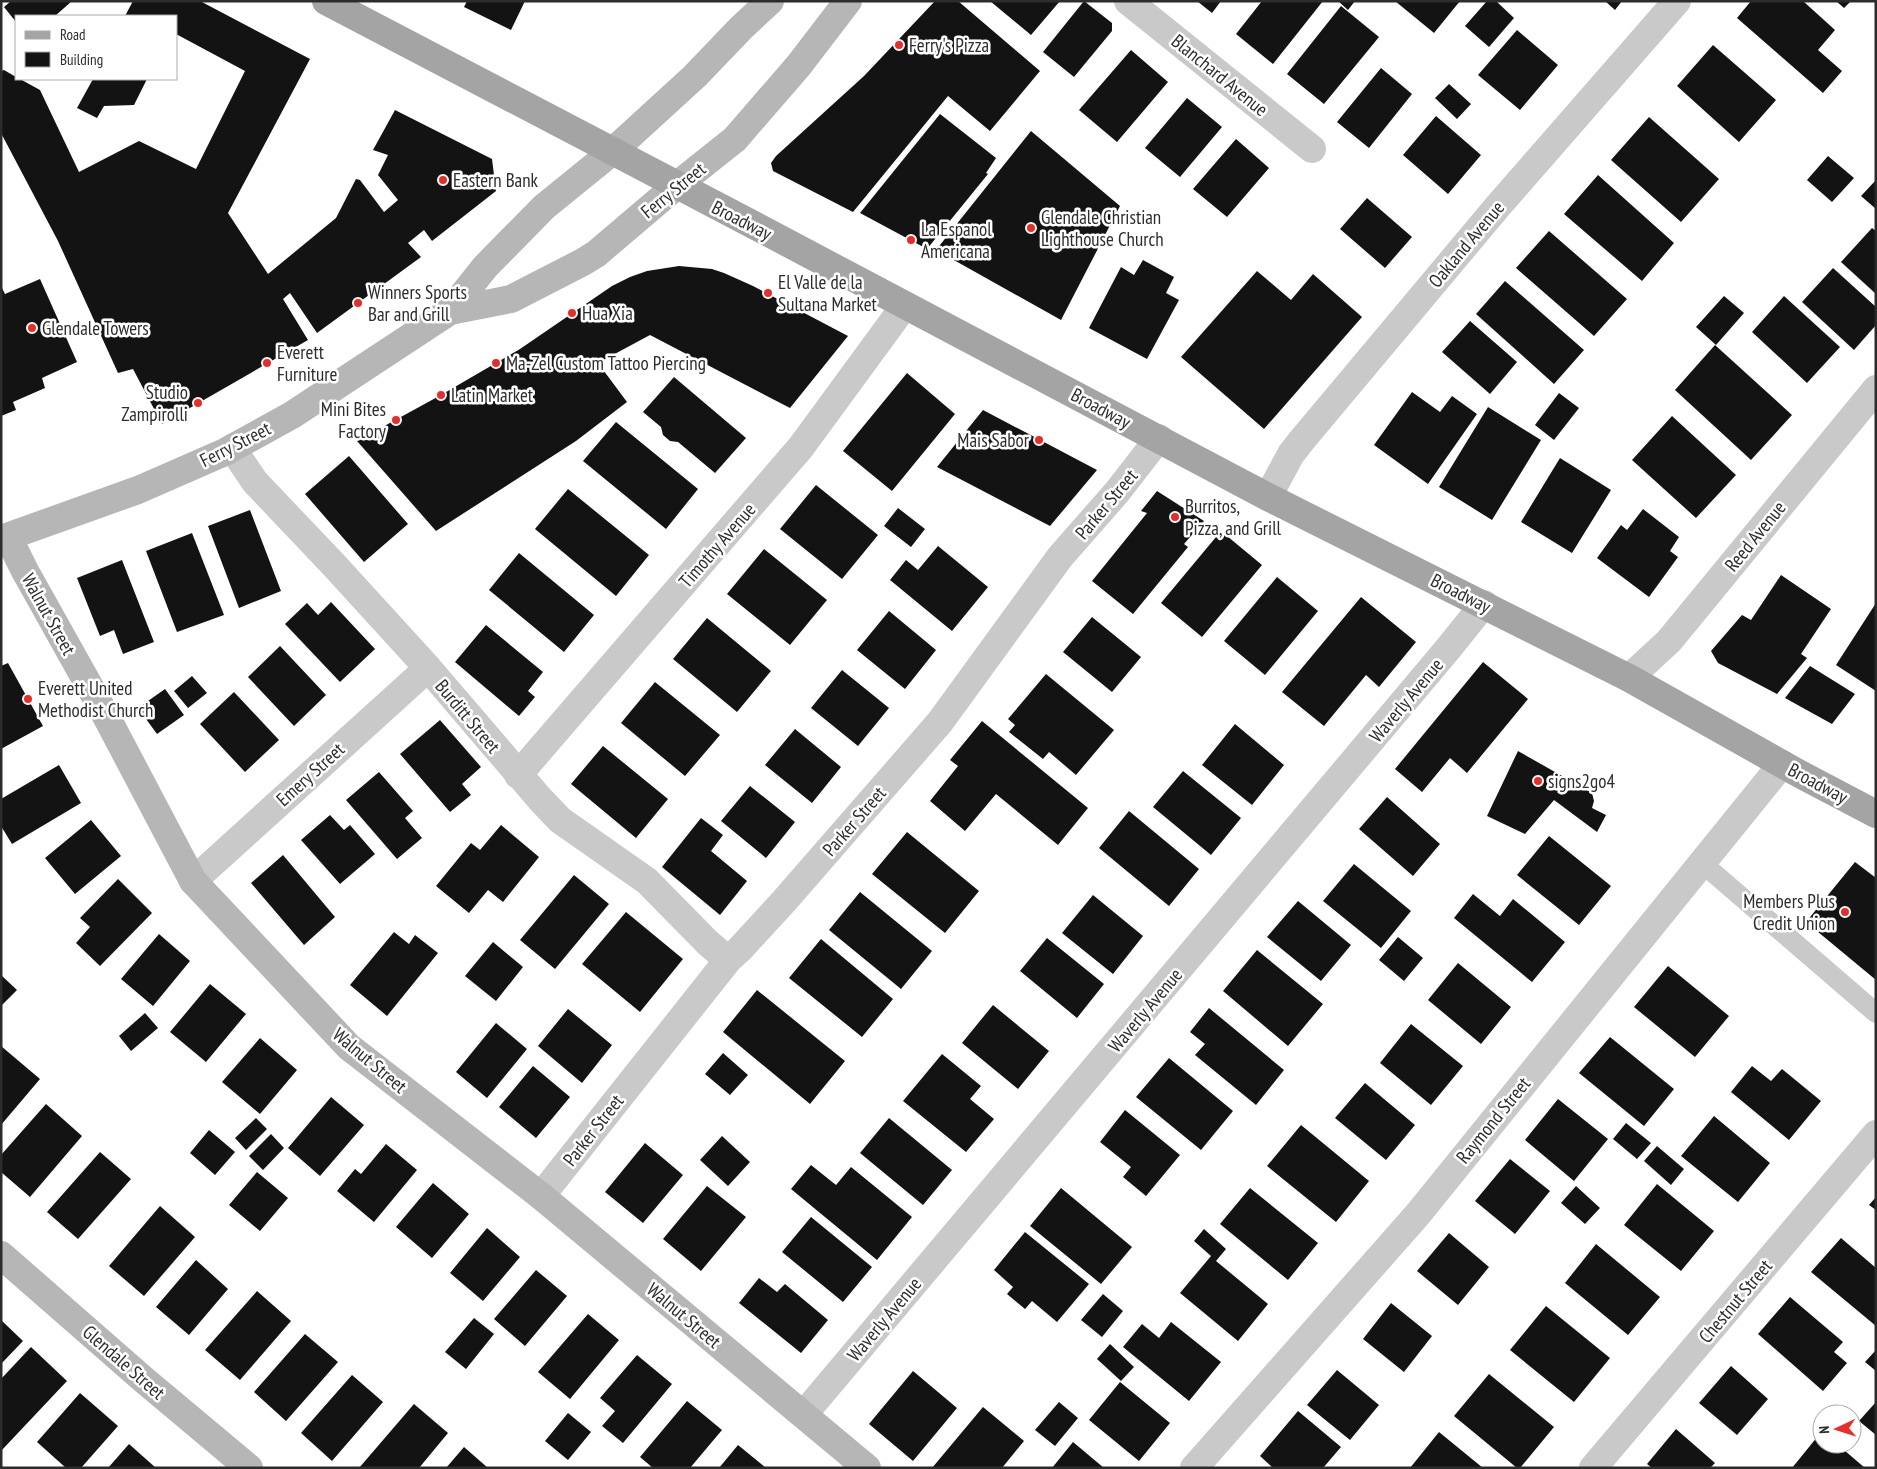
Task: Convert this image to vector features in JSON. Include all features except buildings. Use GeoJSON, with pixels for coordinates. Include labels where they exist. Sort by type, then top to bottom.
{"type":"FeatureCollection","features":[{"type":"Feature","properties":{"kind":"main road","name":"Broadway"},"geometry":{"type":"LineString","coordinates":[[326,1],[1268,497],[1629,678],[1782,764],[1876,814]]}},
{"type":"Feature","properties":{"kind":"street","name":"Ferry Street"},"geometry":{"type":"LineString","coordinates":[[4,538],[138,490],[232,448],[292,415],[450,311],[485,267],[544,207],[613,151],[694,76],[770,1]]}},
{"type":"Feature","properties":{"kind":"street","name":"Ferry Street"},"geometry":{"type":"LineString","coordinates":[[450,311],[512,299],[596,254],[735,139],[799,65],[848,1]]}},
{"type":"Feature","properties":{"kind":"street","name":"Blanchard Avenue"},"geometry":{"type":"LineString","coordinates":[[1128,1],[1312,149]]}},
{"type":"Feature","properties":{"kind":"street","name":"Oakland Avenue"},"geometry":{"type":"LineString","coordinates":[[1268,497],[1291,454],[1302,440],[1498,206],[1677,1]]}},
{"type":"Feature","properties":{"kind":"street","name":"Timothy Avenue"},"geometry":{"type":"LineString","coordinates":[[518,775],[801,447],[905,305]]}},
{"type":"Feature","properties":{"kind":"street","name":"Reed Avenue"},"geometry":{"type":"LineString","coordinates":[[1629,678],[1669,641],[1876,389]]}},
{"type":"Feature","properties":{"kind":"street","name":"Parker Street"},"geometry":{"type":"LineString","coordinates":[[541,1196],[728,960],[785,900],[940,722],[1060,557],[1117,492],[1159,438]]}},
{"type":"Feature","properties":{"kind":"street","name":"Burditt Street"},"geometry":{"type":"LineString","coordinates":[[232,448],[255,482],[428,668],[518,775],[560,820],[646,881],[708,943],[728,960]]}},
{"type":"Feature","properties":{"kind":"street","name":"Walnut Street"},"geometry":{"type":"LineString","coordinates":[[4,538],[105,714],[193,881],[349,1048],[541,1196],[867,1468]]}},
{"type":"Feature","properties":{"kind":"street","name":"Waverly Avenue"},"geometry":{"type":"LineString","coordinates":[[804,1414],[1448,650],[1484,604]]}},
{"type":"Feature","properties":{"kind":"street","name":"Emery Street"},"geometry":{"type":"LineString","coordinates":[[193,881],[428,668]]}},
{"type":"Feature","properties":{"kind":"street","name":"Raymond Street"},"geometry":{"type":"LineString","coordinates":[[1194,1468],[1418,1214],[1782,764]]}},
{"type":"Feature","properties":{"kind":"street","name":"Chestnut Street"},"geometry":{"type":"LineString","coordinates":[[1593,1468],[1876,1134]]}},
{"type":"Feature","properties":{"kind":"street","name":"Glendale Street"},"geometry":{"type":"LineString","coordinates":[[1,1255],[144,1380],[249,1468]]}},
{"type":"Feature","properties":{"kind":"lane"},"geometry":{"type":"LineString","coordinates":[[1702,863],[1876,1013]]}},
{"type":"Feature","properties":{"kind":"place","name":"Ferry's Pizza"},"geometry":{"type":"Point","coordinates":[899,45]}},
{"type":"Feature","properties":{"kind":"place","name":"Eastern Bank"},"geometry":{"type":"Point","coordinates":[443,180]}},
{"type":"Feature","properties":{"kind":"place","name":"Glendale Christian Lighthouse Church"},"geometry":{"type":"Point","coordinates":[1031,228]}},
{"type":"Feature","properties":{"kind":"place","name":"La Espanol Americana"},"geometry":{"type":"Point","coordinates":[911,240]}},
{"type":"Feature","properties":{"kind":"place","name":"El Valle de la Sultana Market"},"geometry":{"type":"Point","coordinates":[768,293]}},
{"type":"Feature","properties":{"kind":"place","name":"Winners Sports Bar and Grill"},"geometry":{"type":"Point","coordinates":[358,303]}},
{"type":"Feature","properties":{"kind":"place","name":"Hua Xia"},"geometry":{"type":"Point","coordinates":[572,313]}},
{"type":"Feature","properties":{"kind":"place","name":"Glendale Towers"},"geometry":{"type":"Point","coordinates":[32,328]}},
{"type":"Feature","properties":{"kind":"place","name":"Everett Furniture"},"geometry":{"type":"Point","coordinates":[267,363]}},
{"type":"Feature","properties":{"kind":"place","name":"Ma-Zel Custom Tattoo Piercing"},"geometry":{"type":"Point","coordinates":[496,363]}},
{"type":"Feature","properties":{"kind":"place","name":"Latin Market"},"geometry":{"type":"Point","coordinates":[441,395]}},
{"type":"Feature","properties":{"kind":"place","name":"Studio Zampirolli"},"geometry":{"type":"Point","coordinates":[198,403]}},
{"type":"Feature","properties":{"kind":"place","name":"Mini Bites Factory"},"geometry":{"type":"Point","coordinates":[396,420]}},
{"type":"Feature","properties":{"kind":"place","name":"Mais Sabor"},"geometry":{"type":"Point","coordinates":[1039,440]}},
{"type":"Feature","properties":{"kind":"place","name":"Burritos, Pizza, and Grill"},"geometry":{"type":"Point","coordinates":[1175,517]}},
{"type":"Feature","properties":{"kind":"place","name":"Everett United Methodist Church"},"geometry":{"type":"Point","coordinates":[28,699]}},
{"type":"Feature","properties":{"kind":"place","name":"signs2go4"},"geometry":{"type":"Point","coordinates":[1538,781]}},
{"type":"Feature","properties":{"kind":"place","name":"Members Plus Credit Union"},"geometry":{"type":"Point","coordinates":[1845,912]}}]}
